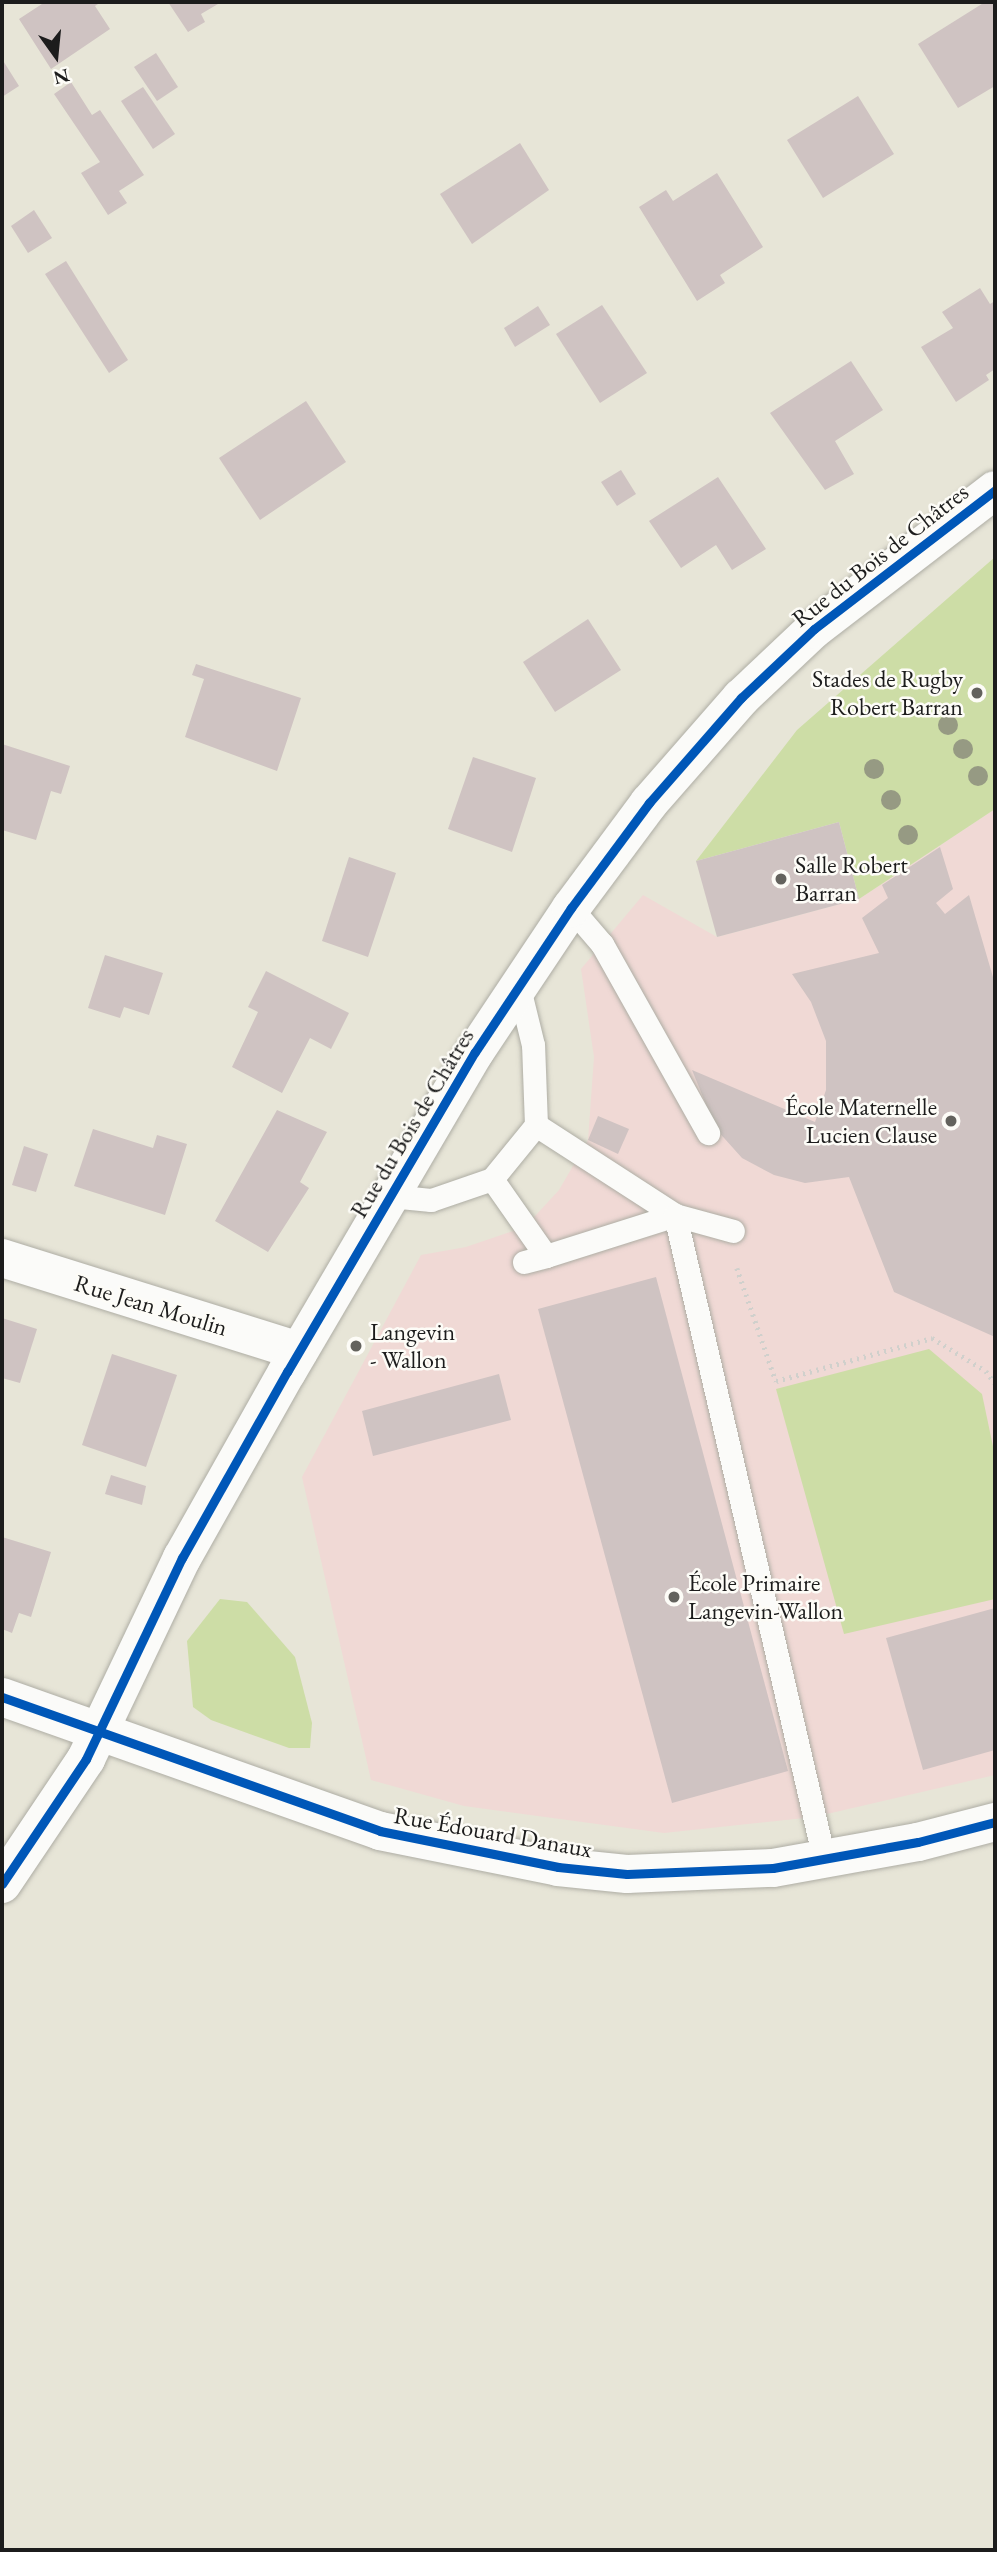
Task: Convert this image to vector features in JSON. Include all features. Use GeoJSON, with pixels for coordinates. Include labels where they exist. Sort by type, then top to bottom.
{"type":"FeatureCollection","features":[{"type":"Feature","properties":{"kind":"street","name":"Rue du Bois de Châtres"},"geometry":{"type":"LineString","coordinates":[[2,1884],[101,1730],[106,1709],[182,1558],[299,1351],[518,984],[571,908],[649,803],[741,698],[814,629],[880,574],[995,490]]}},
{"type":"Feature","properties":{"kind":"street","name":"Rue Jean Moulin"},"geometry":{"type":"LineString","coordinates":[[2,1258],[299,1351]]}},
{"type":"Feature","properties":{"kind":"street","name":"Rue Édouard Danaux"},"geometry":{"type":"LineString","coordinates":[[2,1697],[368,1827],[487,1855],[626,1874],[773,1868],[995,1822]]}},
{"type":"Feature","properties":{"kind":"lane"},"geometry":{"type":"LineString","coordinates":[[571,908],[602,944],[708,1133]]}},
{"type":"Feature","properties":{"kind":"lane"},"geometry":{"type":"LineString","coordinates":[[390,1196],[430,1200],[492,1179],[536,1125],[535,1057],[518,984]]}},
{"type":"Feature","properties":{"kind":"lane"},"geometry":{"type":"LineString","coordinates":[[536,1125],[676,1215],[733,1231]]}},
{"type":"Feature","properties":{"kind":"lane"},"geometry":{"type":"LineString","coordinates":[[492,1179],[535,1259],[676,1215]]}},
{"type":"Feature","properties":{"kind":"lane"},"geometry":{"type":"LineString","coordinates":[[676,1215],[824,1859]]}},
{"type":"Feature","properties":{"kind":"path"},"geometry":{"type":"LineString","coordinates":[[736,1262],[775,1381],[932,1338],[986,1371],[995,1383]]}},
{"type":"Feature","properties":{"kind":"shaded area"},"geometry":{"type":"Polygon","coordinates":[[[995,809],[995,1775],[814,1817],[664,1833],[464,1806],[371,1780],[302,1477],[421,1255],[466,1247],[525,1227],[559,1190],[588,1140],[594,1057],[581,969],[643,895],[717,937],[859,899],[995,809]]]}},
{"type":"Feature","properties":{"kind":"green space"},"geometry":{"type":"Polygon","coordinates":[[[995,557],[995,809],[859,899],[839,822],[696,861],[797,730],[995,557]]]}},
{"type":"Feature","properties":{"kind":"green space"},"geometry":{"type":"Polygon","coordinates":[[[929,1349],[982,1394],[995,1456],[995,1599],[844,1634],[776,1389],[929,1349]]]}},
{"type":"Feature","properties":{"kind":"green space"},"geometry":{"type":"Polygon","coordinates":[[[220,1599],[247,1602],[295,1657],[312,1723],[310,1748],[289,1748],[211,1720],[193,1707],[187,1641],[220,1599]]]}},
{"type":"Feature","properties":{"kind":"building"},"geometry":{"type":"Polygon","coordinates":[[[45,2],[101,2],[95,6],[110,29],[51,69],[19,19],[45,2]]]}},
{"type":"Feature","properties":{"kind":"building"},"geometry":{"type":"Polygon","coordinates":[[[168,2],[218,4],[201,14],[205,22],[188,32],[168,2]]]}},
{"type":"Feature","properties":{"kind":"building"},"geometry":{"type":"Polygon","coordinates":[[[985,2],[995,2],[995,86],[958,108],[918,44],[985,2]]]}},
{"type":"Feature","properties":{"kind":"building"},"geometry":{"type":"Polygon","coordinates":[[[156,53],[178,87],[157,101],[134,67],[156,53]]]}},
{"type":"Feature","properties":{"kind":"building"},"geometry":{"type":"Polygon","coordinates":[[[2,59],[19,86],[2,97],[2,59]]]}},
{"type":"Feature","properties":{"kind":"building"},"geometry":{"type":"Polygon","coordinates":[[[71,82],[92,115],[100,110],[144,175],[119,191],[127,203],[108,215],[81,173],[100,162],[54,94],[71,82]]]}},
{"type":"Feature","properties":{"kind":"building"},"geometry":{"type":"Polygon","coordinates":[[[143,87],[175,134],[153,149],[121,101],[143,87]]]}},
{"type":"Feature","properties":{"kind":"building"},"geometry":{"type":"Polygon","coordinates":[[[858,96],[894,154],[823,198],[787,140],[858,96]]]}},
{"type":"Feature","properties":{"kind":"building"},"geometry":{"type":"Polygon","coordinates":[[[520,143],[549,190],[472,244],[440,194],[520,143]]]}},
{"type":"Feature","properties":{"kind":"building"},"geometry":{"type":"Polygon","coordinates":[[[717,173],[763,247],[720,275],[725,283],[697,301],[639,207],[666,190],[673,201],[717,173]]]}},
{"type":"Feature","properties":{"kind":"building"},"geometry":{"type":"Polygon","coordinates":[[[34,210],[52,238],[28,253],[11,226],[34,210]]]}},
{"type":"Feature","properties":{"kind":"building"},"geometry":{"type":"Polygon","coordinates":[[[66,261],[128,360],[109,373],[45,274],[66,261]]]}},
{"type":"Feature","properties":{"kind":"building"},"geometry":{"type":"Polygon","coordinates":[[[980,288],[990,304],[995,301],[995,369],[986,375],[989,380],[956,402],[921,347],[953,328],[942,312],[980,288]]]}},
{"type":"Feature","properties":{"kind":"building"},"geometry":{"type":"Polygon","coordinates":[[[602,305],[647,373],[600,403],[556,334],[602,305]]]}},
{"type":"Feature","properties":{"kind":"building"},"geometry":{"type":"Polygon","coordinates":[[[538,306],[550,325],[515,347],[504,328],[538,306]]]}},
{"type":"Feature","properties":{"kind":"building"},"geometry":{"type":"Polygon","coordinates":[[[851,361],[883,410],[835,441],[854,474],[825,490],[770,413],[851,361]]]}},
{"type":"Feature","properties":{"kind":"building"},"geometry":{"type":"Polygon","coordinates":[[[306,401],[346,462],[260,520],[219,458],[306,401]]]}},
{"type":"Feature","properties":{"kind":"building"},"geometry":{"type":"Polygon","coordinates":[[[621,470],[636,494],[617,506],[601,482],[621,470]]]}},
{"type":"Feature","properties":{"kind":"building"},"geometry":{"type":"Polygon","coordinates":[[[718,477],[766,549],[732,570],[716,545],[681,568],[649,521],[718,477]]]}},
{"type":"Feature","properties":{"kind":"building"},"geometry":{"type":"Polygon","coordinates":[[[588,619],[621,670],[555,712],[523,662],[588,619]]]}},
{"type":"Feature","properties":{"kind":"building"},"geometry":{"type":"Polygon","coordinates":[[[196,664],[301,698],[277,771],[185,737],[204,679],[192,675],[196,664]]]}},
{"type":"Feature","properties":{"kind":"building"},"geometry":{"type":"Polygon","coordinates":[[[2,744],[70,766],[61,794],[51,791],[36,840],[2,830],[2,744]]]}},
{"type":"Feature","properties":{"kind":"building"},"geometry":{"type":"Polygon","coordinates":[[[473,757],[536,778],[512,852],[448,829],[473,757]]]}},
{"type":"Feature","properties":{"kind":"building"},"geometry":{"type":"Polygon","coordinates":[[[839,822],[859,899],[717,937],[696,861],[839,822]]]}},
{"type":"Feature","properties":{"kind":"building"},"geometry":{"type":"Polygon","coordinates":[[[940,847],[953,889],[936,903],[945,914],[969,895],[995,984],[995,1337],[894,1292],[849,1177],[805,1183],[774,1175],[742,1158],[716,1129],[692,1070],[815,1122],[826,1090],[826,1041],[811,1002],[792,974],[879,953],[862,918],[888,898],[882,885],[940,847]]]}},
{"type":"Feature","properties":{"kind":"building"},"geometry":{"type":"Polygon","coordinates":[[[349,857],[396,873],[368,957],[322,941],[349,857]]]}},
{"type":"Feature","properties":{"kind":"building"},"geometry":{"type":"Polygon","coordinates":[[[105,955],[163,973],[149,1015],[124,1007],[120,1018],[88,1008],[105,955]]]}},
{"type":"Feature","properties":{"kind":"building"},"geometry":{"type":"Polygon","coordinates":[[[266,971],[349,1013],[331,1049],[310,1038],[282,1093],[232,1067],[258,1012],[248,1007],[266,971]]]}},
{"type":"Feature","properties":{"kind":"building"},"geometry":{"type":"Polygon","coordinates":[[[277,1110],[327,1132],[300,1182],[309,1188],[268,1252],[215,1221],[277,1110]]]}},
{"type":"Feature","properties":{"kind":"building"},"geometry":{"type":"Polygon","coordinates":[[[598,1116],[629,1129],[618,1154],[588,1140],[598,1116]]]}},
{"type":"Feature","properties":{"kind":"building"},"geometry":{"type":"Polygon","coordinates":[[[93,1129],[153,1148],[157,1135],[187,1144],[165,1215],[74,1186],[93,1129]]]}},
{"type":"Feature","properties":{"kind":"building"},"geometry":{"type":"Polygon","coordinates":[[[24,1146],[48,1154],[36,1192],[12,1185],[24,1146]]]}},
{"type":"Feature","properties":{"kind":"building"},"geometry":{"type":"Polygon","coordinates":[[[656,1277],[788,1771],[672,1803],[538,1309],[656,1277]]]}},
{"type":"Feature","properties":{"kind":"building"},"geometry":{"type":"Polygon","coordinates":[[[2,1318],[37,1329],[20,1383],[2,1378],[2,1318]]]}},
{"type":"Feature","properties":{"kind":"building"},"geometry":{"type":"Polygon","coordinates":[[[112,1354],[177,1375],[146,1467],[82,1445],[112,1354]]]}},
{"type":"Feature","properties":{"kind":"building"},"geometry":{"type":"Polygon","coordinates":[[[499,1374],[511,1420],[373,1456],[362,1411],[499,1374]]]}},
{"type":"Feature","properties":{"kind":"building"},"geometry":{"type":"Polygon","coordinates":[[[111,1475],[146,1486],[142,1505],[105,1494],[111,1475]]]}},
{"type":"Feature","properties":{"kind":"building"},"geometry":{"type":"Polygon","coordinates":[[[2,1537],[51,1552],[31,1617],[19,1613],[12,1633],[2,1629],[2,1537]]]}},
{"type":"Feature","properties":{"kind":"building"},"geometry":{"type":"Polygon","coordinates":[[[995,1608],[995,1750],[923,1770],[886,1638],[995,1608]]]}},
{"type":"Feature","properties":{"kind":"cycle path"},"geometry":{"type":"LineString","coordinates":[[2,1884],[86,1759],[182,1558],[287,1372],[475,1052],[571,908],[649,803],[741,698],[814,629],[995,490]]}},
{"type":"Feature","properties":{"kind":"cycle path"},"geometry":{"type":"LineString","coordinates":[[2,1697],[380,1831],[558,1867],[627,1874],[773,1868],[918,1842],[995,1822]]}},
{"type":"Feature","properties":{"kind":"place","name":"Stades de Rugby Robert Barran"},"geometry":{"type":"Point","coordinates":[977,693]}},
{"type":"Feature","properties":{"kind":"place","name":"Salle Robert Barran"},"geometry":{"type":"Point","coordinates":[781,879]}},
{"type":"Feature","properties":{"kind":"place","name":"École Maternelle Lucien Clause"},"geometry":{"type":"Point","coordinates":[951,1121]}},
{"type":"Feature","properties":{"kind":"place","name":"Langevin - Wallon"},"geometry":{"type":"Point","coordinates":[356,1346]}},
{"type":"Feature","properties":{"kind":"place","name":"École Primaire Langevin-Wallon"},"geometry":{"type":"Point","coordinates":[674,1597]}}]}
